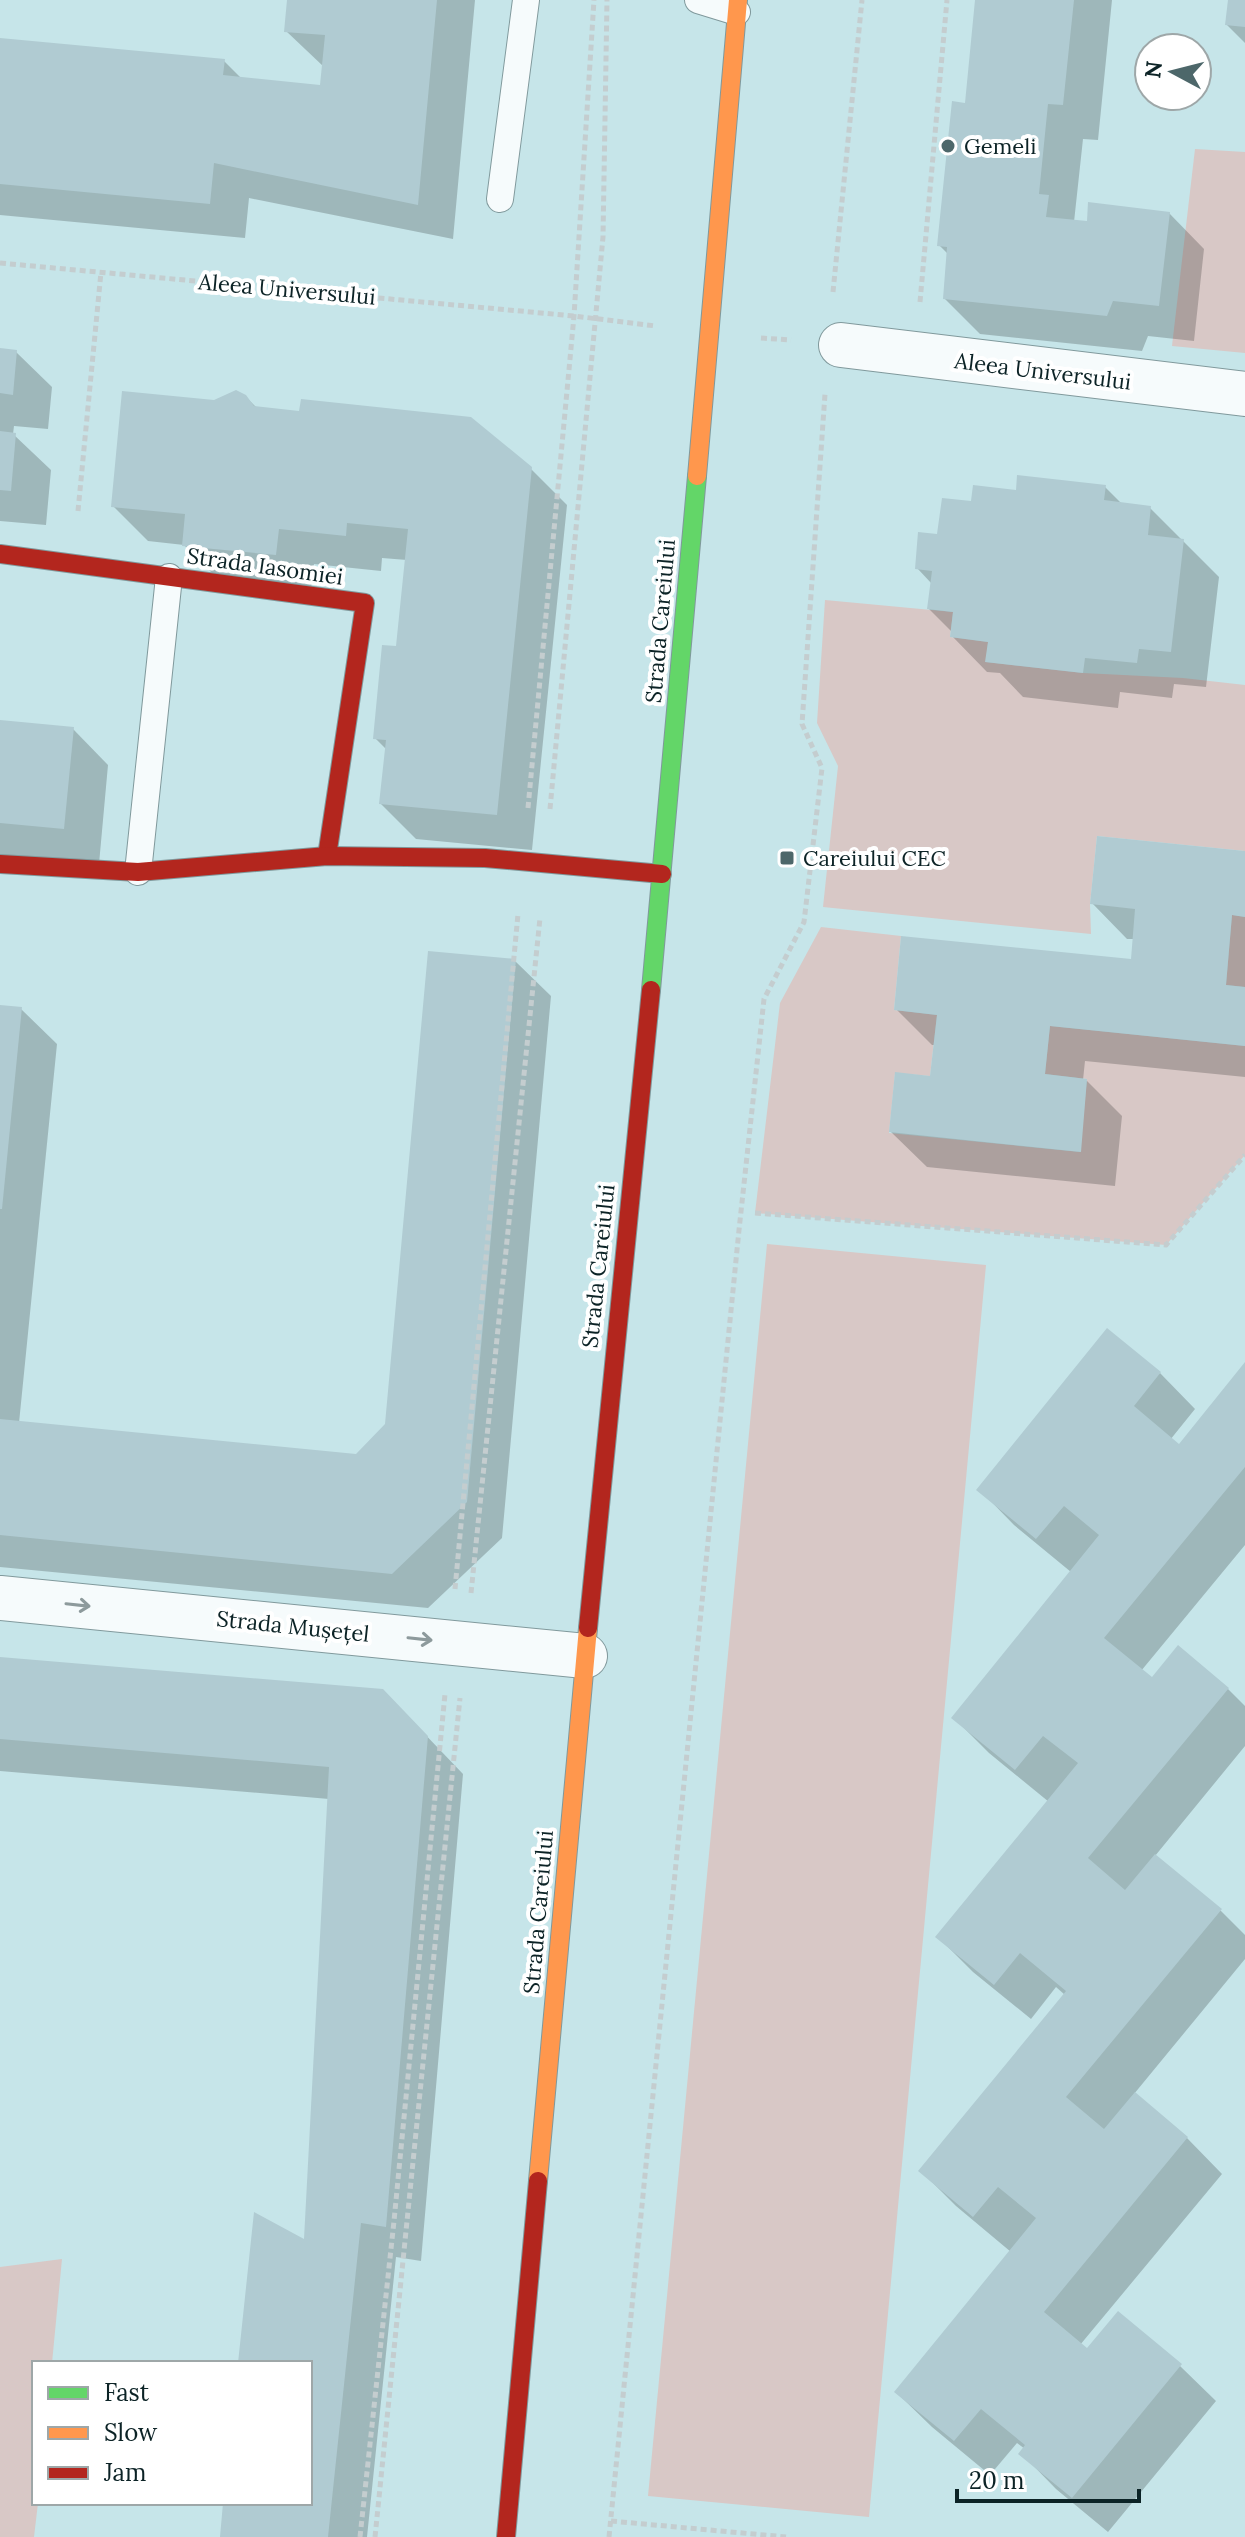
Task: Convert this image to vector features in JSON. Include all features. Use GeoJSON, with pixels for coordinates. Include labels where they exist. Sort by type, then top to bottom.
{"type":"FeatureCollection","features":[{"type":"Feature","properties":{"kind":"main road","name":"Strada Careiului"},"geometry":{"type":"LineString","coordinates":[[506,2537],[585,1656],[662,874],[738,6]]}},
{"type":"Feature","properties":{"kind":"main road","name":"Strada Iasomiei"},"geometry":{"type":"LineString","coordinates":[[0,554],[365,603],[327,856]]}},
{"type":"Feature","properties":{"kind":"main road"},"geometry":{"type":"LineString","coordinates":[[0,864],[138,872],[327,856],[485,858],[662,874]]}},
{"type":"Feature","properties":{"kind":"street","name":"Aleea Universului"},"geometry":{"type":"LineString","coordinates":[[841,345],[1245,394]]}},
{"type":"Feature","properties":{"kind":"street","name":"Strada Mușețel"},"geometry":{"type":"LineString","coordinates":[[0,1598],[585,1656]]}},
{"type":"Feature","properties":{"kind":"lane"},"geometry":{"type":"LineString","coordinates":[[500,199],[526,0]]}},
{"type":"Feature","properties":{"kind":"lane"},"geometry":{"type":"LineString","coordinates":[[698,0],[738,6]]}},
{"type":"Feature","properties":{"kind":"lane"},"geometry":{"type":"LineString","coordinates":[[138,872],[169,577]]}},
{"type":"Feature","properties":{"kind":"path"},"geometry":{"type":"LineString","coordinates":[[375,2537],[458,1643],[523,861],[574,316],[594,0]]}},
{"type":"Feature","properties":{"kind":"path"},"geometry":{"type":"LineString","coordinates":[[360,2537],[545,863],[603,237],[607,0]]}},
{"type":"Feature","properties":{"kind":"path"},"geometry":{"type":"LineString","coordinates":[[833,297],[862,0]]}},
{"type":"Feature","properties":{"kind":"path"},"geometry":{"type":"LineString","coordinates":[[915,356],[947,0]]}},
{"type":"Feature","properties":{"kind":"path","name":"Aleea Universului"},"geometry":{"type":"LineString","coordinates":[[0,263],[574,316]]}},
{"type":"Feature","properties":{"kind":"path"},"geometry":{"type":"LineString","coordinates":[[73,564],[101,272]]}},
{"type":"Feature","properties":{"kind":"path"},"geometry":{"type":"LineString","coordinates":[[609,2537],[764,999],[804,922],[822,768],[802,724],[825,391]]}},
{"type":"Feature","properties":{"kind":"path"},"geometry":{"type":"LineString","coordinates":[[755,1213],[1166,1245],[1245,1155]]}},
{"type":"Feature","properties":{"kind":"path"},"geometry":{"type":"LineString","coordinates":[[611,2521],[786,2537]]}},
{"type":"Feature","properties":{"kind":"shaded area"},"geometry":{"type":"Polygon","coordinates":[[[1195,149],[1245,152],[1245,353],[1172,346],[1195,149]]]}},
{"type":"Feature","properties":{"kind":"shaded area"},"geometry":{"type":"Polygon","coordinates":[[[825,600],[953,612],[950,637],[988,642],[986,662],[1245,685],[1245,851],[1097,836],[1090,904],[1091,934],[823,907],[838,766],[817,723],[825,600]]]}},
{"type":"Feature","properties":{"kind":"shaded area"},"geometry":{"type":"Polygon","coordinates":[[[1232,915],[1245,917],[1245,987],[1226,985],[1232,915]]]}},
{"type":"Feature","properties":{"kind":"shaded area"},"geometry":{"type":"Polygon","coordinates":[[[821,927],[901,936],[894,1010],[937,1015],[930,1076],[895,1073],[889,1133],[1080,1152],[1087,1079],[1045,1074],[1050,1026],[1245,1046],[1245,1155],[1166,1245],[755,1213],[780,1003],[821,927]]]}},
{"type":"Feature","properties":{"kind":"shaded area"},"geometry":{"type":"Polygon","coordinates":[[[767,1244],[986,1265],[869,2517],[648,2496],[767,1244]]]}},
{"type":"Feature","properties":{"kind":"shaded area"},"geometry":{"type":"Polygon","coordinates":[[[62,2259],[52,2361],[32,2361],[32,2505],[38,2505],[34,2537],[0,2537],[0,2267],[62,2259]]]}},
{"type":"Feature","properties":{"kind":"building"},"geometry":{"type":"Polygon","coordinates":[[[287,0],[437,0],[418,205],[214,163],[210,204],[0,184],[0,38],[225,59],[223,75],[320,85],[325,35],[284,32],[287,0]]]}},
{"type":"Feature","properties":{"kind":"building"},"geometry":{"type":"Polygon","coordinates":[[[975,0],[1074,0],[1063,105],[1048,104],[1039,194],[1049,195],[1046,217],[1087,221],[1088,202],[1170,212],[1159,306],[1113,301],[1107,316],[943,299],[947,247],[937,246],[952,101],[965,103],[975,0]]]}},
{"type":"Feature","properties":{"kind":"building"},"geometry":{"type":"Polygon","coordinates":[[[1228,0],[1245,0],[1245,27],[1225,25],[1228,0]]]}},
{"type":"Feature","properties":{"kind":"building"},"geometry":{"type":"Polygon","coordinates":[[[0,348],[17,350],[13,395],[0,393],[0,348]]]}},
{"type":"Feature","properties":{"kind":"building"},"geometry":{"type":"Polygon","coordinates":[[[236,390],[246,395],[254,406],[299,411],[301,399],[471,417],[532,467],[497,815],[379,804],[386,740],[373,739],[382,645],[396,646],[408,529],[347,523],[346,536],[279,529],[276,555],[182,546],[185,514],[111,507],[122,391],[214,400],[236,390]]]}},
{"type":"Feature","properties":{"kind":"building"},"geometry":{"type":"Polygon","coordinates":[[[0,431],[16,433],[11,491],[0,490],[0,431]]]}},
{"type":"Feature","properties":{"kind":"building"},"geometry":{"type":"Polygon","coordinates":[[[1017,475],[1106,485],[1104,500],[1151,506],[1148,535],[1184,539],[1171,652],[1139,649],[1137,663],[1085,658],[1083,673],[985,662],[988,642],[950,637],[953,612],[927,609],[932,571],[915,569],[918,532],[937,534],[942,498],[971,501],[973,485],[1016,490],[1017,475]]]}},
{"type":"Feature","properties":{"kind":"building"},"geometry":{"type":"Polygon","coordinates":[[[0,720],[74,727],[64,829],[0,823],[0,720]]]}},
{"type":"Feature","properties":{"kind":"building"},"geometry":{"type":"Polygon","coordinates":[[[1097,836],[1245,851],[1245,917],[1232,915],[1226,985],[1245,987],[1245,1046],[1050,1026],[1045,1074],[1087,1079],[1081,1152],[889,1132],[895,1072],[930,1076],[937,1015],[894,1010],[901,936],[1131,959],[1135,909],[1090,904],[1097,836]]]}},
{"type":"Feature","properties":{"kind":"building"},"geometry":{"type":"Polygon","coordinates":[[[428,951],[516,959],[467,1502],[392,1574],[0,1535],[0,1419],[356,1454],[385,1424],[428,951]]]}},
{"type":"Feature","properties":{"kind":"building"},"geometry":{"type":"Polygon","coordinates":[[[0,1005],[22,1007],[2,1209],[0,1209],[0,1005]]]}},
{"type":"Feature","properties":{"kind":"building"},"geometry":{"type":"Polygon","coordinates":[[[1107,1328],[1161,1372],[1134,1406],[1179,1444],[1245,1362],[1245,1467],[1104,1638],[1152,1677],[1178,1645],[1229,1688],[1088,1858],[1125,1890],[1155,1854],[1222,1909],[1066,2097],[1104,2129],[1135,2092],[1188,2137],[1044,2312],[1087,2348],[1118,2311],[1182,2364],[1072,2498],[1018,2454],[1025,2445],[981,2409],[954,2441],[894,2392],[1036,2218],[998,2187],[973,2217],[918,2171],[1066,1991],[1020,1953],[994,1985],[935,1937],[1078,1763],[1043,1736],[1015,1770],[951,1718],[1099,1535],[1064,1506],[1036,1539],[976,1490],[1107,1328]]]}},
{"type":"Feature","properties":{"kind":"building"},"geometry":{"type":"Polygon","coordinates":[[[0,1657],[383,1689],[428,1736],[386,2227],[361,2223],[328,2537],[220,2537],[223,2505],[312,2505],[312,2361],[238,2361],[254,2212],[304,2239],[329,1767],[0,1739],[0,1657]]]}},
{"type":"Feature","properties":{"kind":"traffic: fast"},"geometry":{"type":"LineString","coordinates":[[651,990],[697,476]]}},
{"type":"Feature","properties":{"kind":"traffic: slow"},"geometry":{"type":"LineString","coordinates":[[697,476],[738,0]]}},
{"type":"Feature","properties":{"kind":"traffic: slow"},"geometry":{"type":"LineString","coordinates":[[538,2181],[588,1628]]}},
{"type":"Feature","properties":{"kind":"traffic: jam"},"geometry":{"type":"LineString","coordinates":[[0,554],[365,603],[327,856]]}},
{"type":"Feature","properties":{"kind":"traffic: jam"},"geometry":{"type":"LineString","coordinates":[[0,864],[138,872],[327,856],[485,858],[662,874]]}},
{"type":"Feature","properties":{"kind":"traffic: jam"},"geometry":{"type":"LineString","coordinates":[[588,1628],[651,990]]}},
{"type":"Feature","properties":{"kind":"traffic: jam"},"geometry":{"type":"LineString","coordinates":[[506,2537],[538,2181]]}},
{"type":"Feature","properties":{"kind":"place","name":"Gemeli"},"geometry":{"type":"Point","coordinates":[948,146]}},
{"type":"Feature","properties":{"kind":"place","name":"Careiului CEC"},"geometry":{"type":"Point","coordinates":[787,858]}}]}
